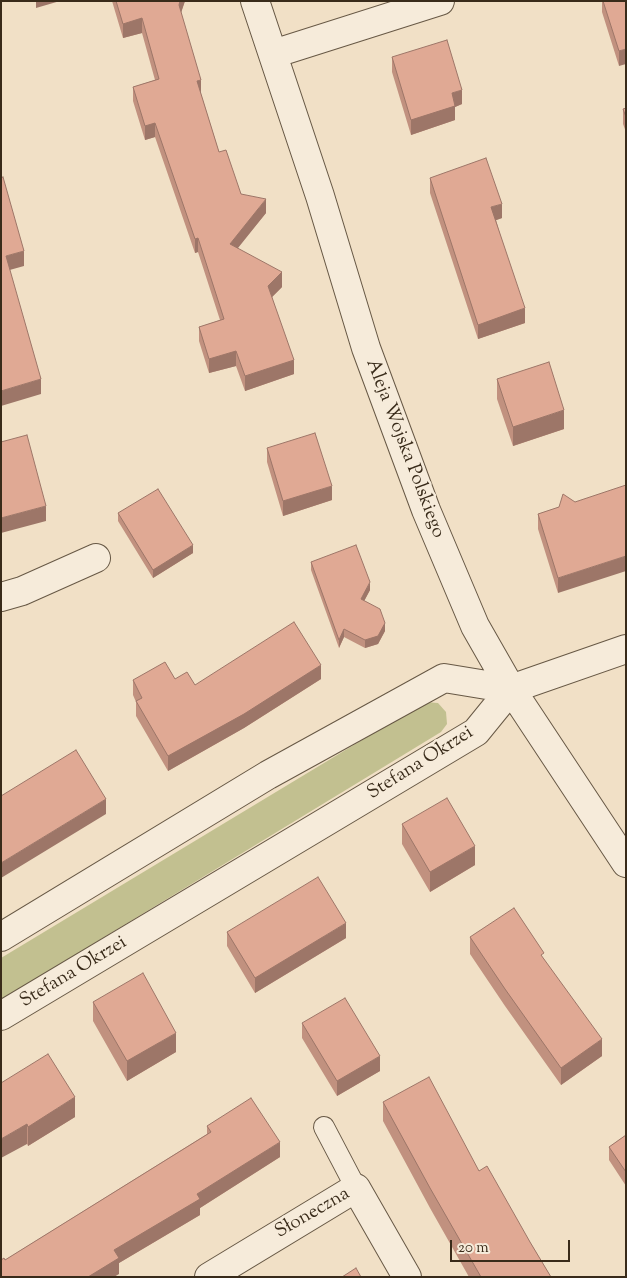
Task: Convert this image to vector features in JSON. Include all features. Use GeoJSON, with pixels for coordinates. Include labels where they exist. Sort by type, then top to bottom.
{"type":"FeatureCollection","features":[{"type":"Feature","properties":{"kind":"street","name":"Aleja Wojska Polskiego"},"geometry":{"type":"LineString","coordinates":[[255,1],[320,196],[366,348],[426,510],[475,626],[511,689],[626,863]]}},
{"type":"Feature","properties":{"kind":"street"},"geometry":{"type":"LineString","coordinates":[[273,54],[440,1]]}},
{"type":"Feature","properties":{"kind":"street"},"geometry":{"type":"LineString","coordinates":[[1,597],[22,592],[96,558]]}},
{"type":"Feature","properties":{"kind":"street"},"geometry":{"type":"LineString","coordinates":[[1,937],[268,775],[444,678],[511,689],[626,649]]}},
{"type":"Feature","properties":{"kind":"street","name":"Stefana Okrzei"},"geometry":{"type":"LineString","coordinates":[[1,1016],[476,732],[511,689]]}},
{"type":"Feature","properties":{"kind":"street","name":"Słoneczna"},"geometry":{"type":"LineString","coordinates":[[209,1277],[356,1188],[407,1277]]}},
{"type":"Feature","properties":{"kind":"lane"},"geometry":{"type":"LineString","coordinates":[[324,1126],[356,1188]]}},
{"type":"Feature","properties":{"kind":"shaded area"},"geometry":{"type":"Polygon","coordinates":[[[425,702],[438,703],[446,712],[447,724],[441,732],[1,1000],[1,958],[425,702]]]}},
{"type":"Feature","properties":{"kind":"building"},"geometry":{"type":"Polygon","coordinates":[[[116,1],[180,1],[179,5],[201,80],[197,81],[219,152],[226,150],[241,194],[266,199],[230,244],[282,272],[268,286],[294,360],[245,376],[236,351],[209,359],[199,327],[224,319],[198,238],[195,239],[155,123],[145,126],[133,87],[159,79],[142,18],[123,24],[116,1]]]}},
{"type":"Feature","properties":{"kind":"building"},"geometry":{"type":"Polygon","coordinates":[[[603,1],[626,1],[626,49],[619,51],[603,1]]]}},
{"type":"Feature","properties":{"kind":"building"},"geometry":{"type":"Polygon","coordinates":[[[447,40],[462,90],[452,93],[455,106],[411,120],[392,57],[447,40]]]}},
{"type":"Feature","properties":{"kind":"building"},"geometry":{"type":"Polygon","coordinates":[[[486,158],[502,204],[491,207],[525,308],[478,325],[430,178],[486,158]]]}},
{"type":"Feature","properties":{"kind":"building"},"geometry":{"type":"Polygon","coordinates":[[[3,177],[24,251],[6,256],[41,379],[1,391],[1,178],[3,177]]]}},
{"type":"Feature","properties":{"kind":"building"},"geometry":{"type":"Polygon","coordinates":[[[549,362],[564,410],[513,427],[497,379],[549,362]]]}},
{"type":"Feature","properties":{"kind":"building"},"geometry":{"type":"Polygon","coordinates":[[[315,433],[332,486],[283,501],[267,448],[315,433]]]}},
{"type":"Feature","properties":{"kind":"building"},"geometry":{"type":"Polygon","coordinates":[[[27,435],[46,506],[1,518],[1,442],[27,435]]]}},
{"type":"Feature","properties":{"kind":"building"},"geometry":{"type":"Polygon","coordinates":[[[626,485],[626,556],[558,578],[538,514],[559,507],[563,494],[575,502],[626,485]]]}},
{"type":"Feature","properties":{"kind":"building"},"geometry":{"type":"Polygon","coordinates":[[[158,489],[193,545],[153,570],[118,513],[158,489]]]}},
{"type":"Feature","properties":{"kind":"building"},"geometry":{"type":"Polygon","coordinates":[[[356,545],[370,582],[361,599],[380,609],[385,623],[378,636],[365,640],[344,629],[339,640],[311,562],[356,545]]]}},
{"type":"Feature","properties":{"kind":"building"},"geometry":{"type":"Polygon","coordinates":[[[294,622],[321,665],[244,714],[168,756],[136,701],[142,698],[133,680],[165,662],[175,679],[187,672],[195,685],[294,622]]]}},
{"type":"Feature","properties":{"kind":"building"},"geometry":{"type":"Polygon","coordinates":[[[76,750],[106,799],[1,863],[1,796],[76,750]]]}},
{"type":"Feature","properties":{"kind":"building"},"geometry":{"type":"Polygon","coordinates":[[[447,798],[475,846],[430,872],[402,824],[447,798]]]}},
{"type":"Feature","properties":{"kind":"building"},"geometry":{"type":"Polygon","coordinates":[[[318,877],[346,923],[255,978],[227,932],[318,877]]]}},
{"type":"Feature","properties":{"kind":"building"},"geometry":{"type":"Polygon","coordinates":[[[514,908],[544,953],[541,955],[602,1039],[561,1068],[470,937],[514,908]]]}},
{"type":"Feature","properties":{"kind":"building"},"geometry":{"type":"Polygon","coordinates":[[[143,973],[176,1033],[127,1061],[93,1002],[143,973]]]}},
{"type":"Feature","properties":{"kind":"building"},"geometry":{"type":"Polygon","coordinates":[[[345,998],[380,1056],[337,1081],[302,1023],[345,998]]]}},
{"type":"Feature","properties":{"kind":"building"},"geometry":{"type":"Polygon","coordinates":[[[48,1054],[75,1097],[28,1127],[27,1124],[1,1139],[1,1083],[48,1054]]]}},
{"type":"Feature","properties":{"kind":"building"},"geometry":{"type":"Polygon","coordinates":[[[429,1077],[479,1171],[487,1166],[551,1277],[481,1277],[383,1102],[429,1077]]]}},
{"type":"Feature","properties":{"kind":"building"},"geometry":{"type":"Polygon","coordinates":[[[251,1098],[280,1142],[197,1194],[200,1199],[114,1250],[119,1258],[88,1277],[1,1277],[1,1260],[4,1258],[5,1260],[211,1132],[207,1126],[251,1098]]]}},
{"type":"Feature","properties":{"kind":"building"},"geometry":{"type":"Polygon","coordinates":[[[626,1135],[626,1172],[609,1147],[626,1135]]]}},
{"type":"Feature","properties":{"kind":"building"},"geometry":{"type":"Polygon","coordinates":[[[356,1268],[361,1277],[342,1277],[356,1268]]]}}]}
